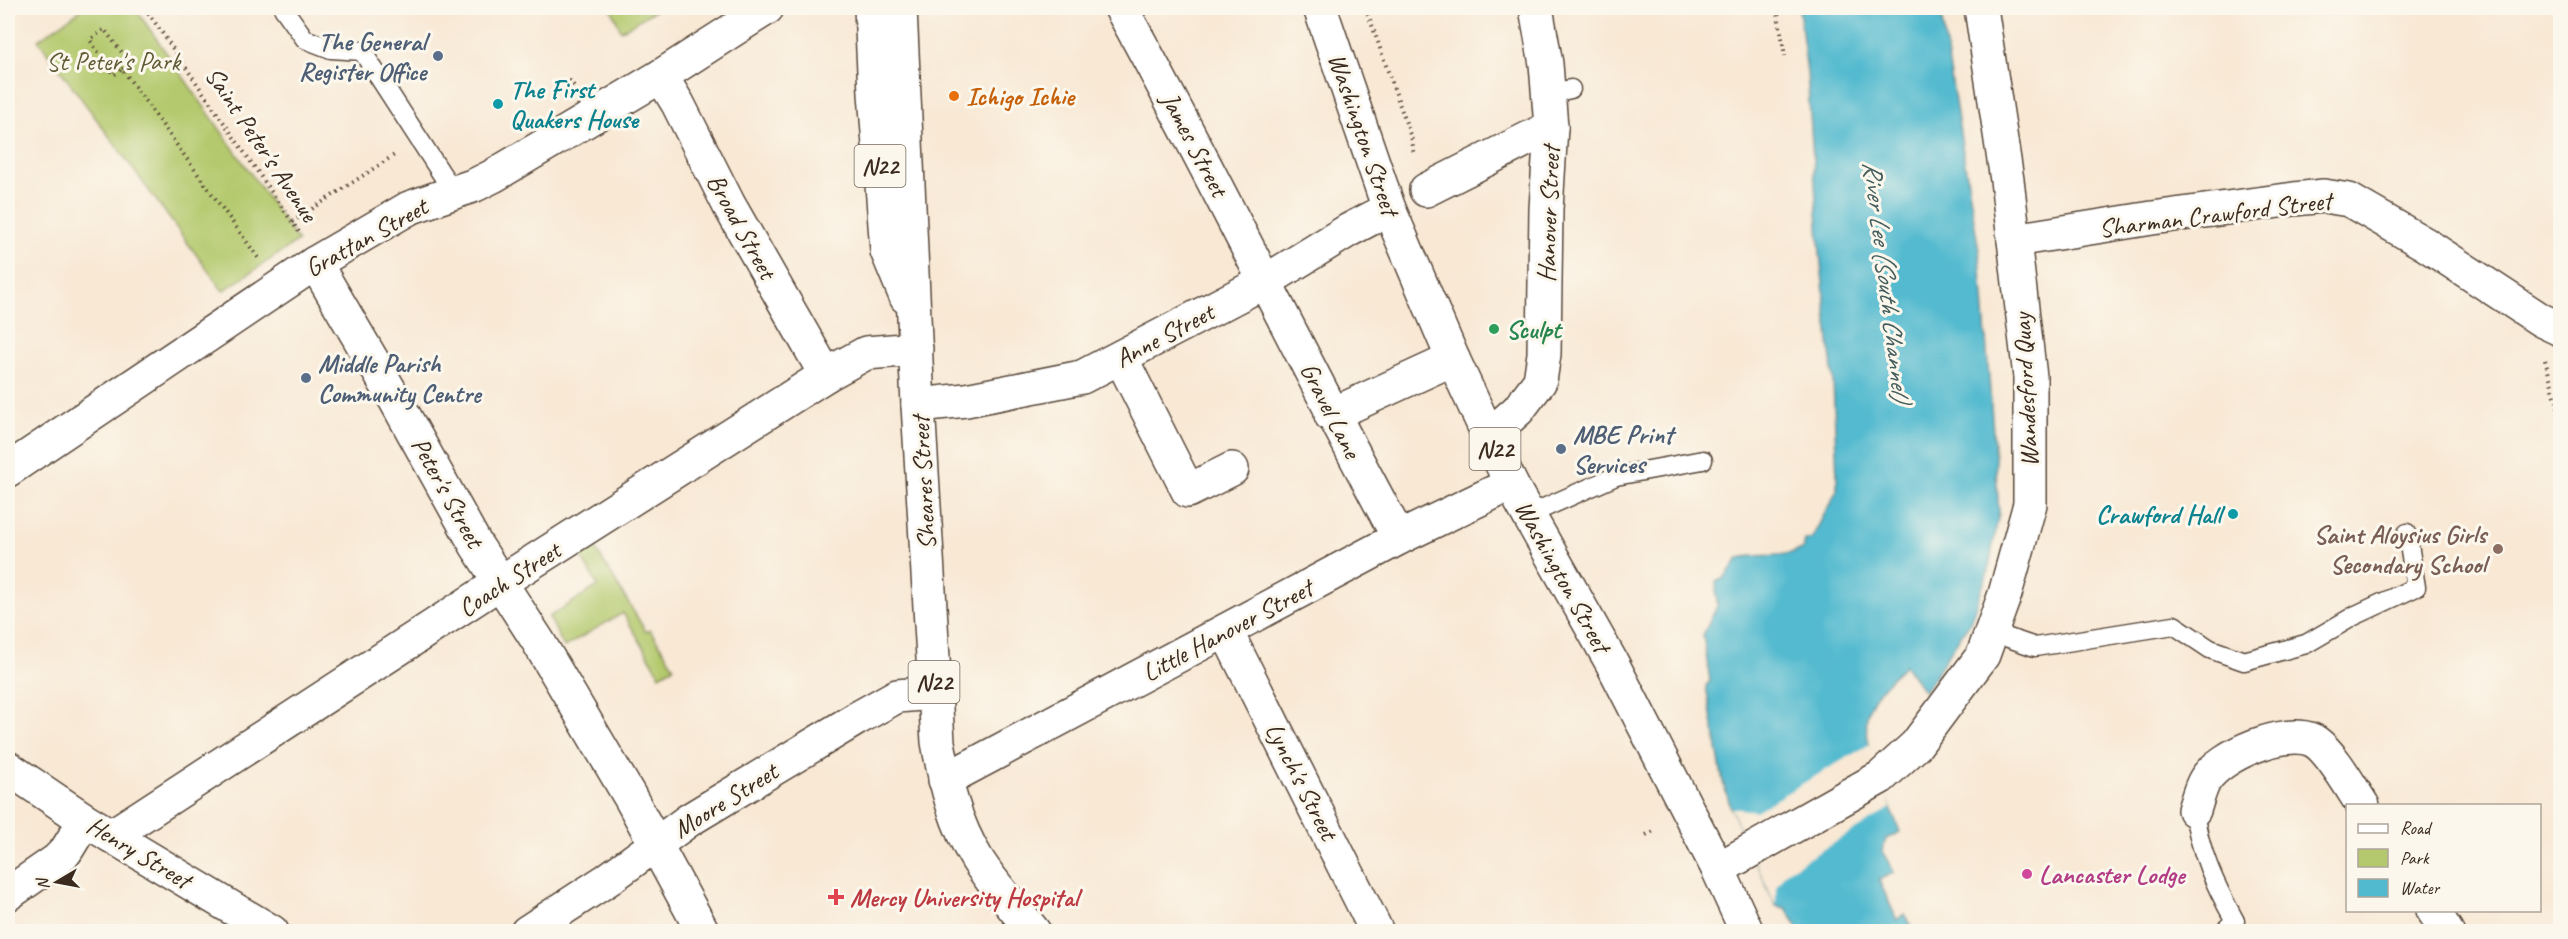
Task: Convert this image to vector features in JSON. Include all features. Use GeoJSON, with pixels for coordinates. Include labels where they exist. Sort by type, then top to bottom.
{"type":"FeatureCollection","features":[{"type":"Feature","properties":{"kind":"main road","name":"Grattan Street"},"geometry":{"type":"LineString","coordinates":[[10,463],[308,249],[410,208],[454,194],[493,176],[661,76],[767,8]]}},
{"type":"Feature","properties":{"kind":"main road","name":"N22"},"geometry":{"type":"LineString","coordinates":[[871,8],[887,251],[915,334]]}},
{"type":"Feature","properties":{"kind":"main road","name":"Sheares Street"},"geometry":{"type":"LineString","coordinates":[[900,8],[918,405],[938,742],[945,780],[957,816],[977,859],[1034,932]]}},
{"type":"Feature","properties":{"kind":"main road","name":"James Street"},"geometry":{"type":"LineString","coordinates":[[1121,8],[1197,146],[1266,281]]}},
{"type":"Feature","properties":{"kind":"main road","name":"Washington Street"},"geometry":{"type":"LineString","coordinates":[[1320,8],[1389,209],[1453,359],[1511,484],[1612,663],[1718,869]]}},
{"type":"Feature","properties":{"kind":"main road","name":"Hanover Street"},"geometry":{"type":"LineString","coordinates":[[1489,436],[1518,410],[1540,381],[1544,354],[1546,209],[1551,127],[1559,91],[1546,64],[1536,8]]}},
{"type":"Feature","properties":{"kind":"main road","name":"Wandesford Quay"},"geometry":{"type":"LineString","coordinates":[[1718,869],[1881,777],[1916,745],[1983,655],[2005,594],[2030,504],[2030,377],[2014,240],[1981,8]]}},
{"type":"Feature","properties":{"kind":"main road","name":"Broad Street"},"geometry":{"type":"LineString","coordinates":[[661,76],[678,104],[729,205],[826,375]]}},
{"type":"Feature","properties":{"kind":"main road"},"geometry":{"type":"LineString","coordinates":[[1426,190],[1551,127]]}},
{"type":"Feature","properties":{"kind":"main road","name":"Sharman Crawford Street"},"geometry":{"type":"LineString","coordinates":[[2014,240],[2294,199],[2324,196],[2349,200],[2425,244],[2541,320],[2554,341]]}},
{"type":"Feature","properties":{"kind":"main road","name":"Anne Street"},"geometry":{"type":"LineString","coordinates":[[918,405],[966,400],[1082,377],[1266,281],[1349,230],[1389,209]]}},
{"type":"Feature","properties":{"kind":"main road","name":"Peter's Street"},"geometry":{"type":"LineString","coordinates":[[308,249],[476,545],[571,697],[656,844],[703,932]]}},
{"type":"Feature","properties":{"kind":"main road","name":"Gravel Lane"},"geometry":{"type":"LineString","coordinates":[[1266,281],[1331,415],[1399,538]]}},
{"type":"Feature","properties":{"kind":"main road","name":"Coach Street"},"geometry":{"type":"LineString","coordinates":[[98,828],[501,582],[826,375],[866,353],[915,334]]}},
{"type":"Feature","properties":{"kind":"main road"},"geometry":{"type":"LineString","coordinates":[[1121,358],[1188,491],[1232,469]]}},
{"type":"Feature","properties":{"kind":"main road"},"geometry":{"type":"LineString","coordinates":[[1331,415],[1453,359]]}},
{"type":"Feature","properties":{"kind":"main road","name":"Little Hanover Street"},"geometry":{"type":"LineString","coordinates":[[945,780],[1399,538],[1511,484]]}},
{"type":"Feature","properties":{"kind":"main road","name":"Lynch's Street"},"geometry":{"type":"LineString","coordinates":[[1226,631],[1377,932]]}},
{"type":"Feature","properties":{"kind":"main road","name":"Moore Street"},"geometry":{"type":"LineString","coordinates":[[527,932],[607,880],[689,820],[897,696],[934,693]]}},
{"type":"Feature","properties":{"kind":"main road"},"geometry":{"type":"LineString","coordinates":[[2194,810],[2205,779],[2230,756],[2283,738],[2312,740],[2332,759],[2362,804]]}},
{"type":"Feature","properties":{"kind":"main road","name":"Henry Street"},"geometry":{"type":"LineString","coordinates":[[8,768],[98,828],[272,932]]}},
{"type":"Feature","properties":{"kind":"main road"},"geometry":{"type":"LineString","coordinates":[[8,894],[98,828]]}},
{"type":"Feature","properties":{"kind":"main road","name":"N22"},"geometry":{"type":"LineString","coordinates":[[1718,869],[1747,932]]}},
{"type":"Feature","properties":{"kind":"main road"},"geometry":{"type":"LineString","coordinates":[[2434,912],[2447,932]]}},
{"type":"Feature","properties":{"kind":"lane"},"geometry":{"type":"LineString","coordinates":[[283,8],[305,39],[331,49],[362,51],[454,194]]}},
{"type":"Feature","properties":{"kind":"lane"},"geometry":{"type":"LineString","coordinates":[[1528,515],[1616,476],[1703,460]]}},
{"type":"Feature","properties":{"kind":"lane"},"geometry":{"type":"LineString","coordinates":[[1991,632],[2034,647],[2174,625],[2210,649],[2244,661],[2306,644],[2354,616],[2416,587],[2407,533]]}},
{"type":"Feature","properties":{"kind":"lane"},"geometry":{"type":"LineString","coordinates":[[2194,810],[2197,838],[2214,884],[2235,921],[2223,932]]}},
{"type":"Feature","properties":{"kind":"path","name":"Saint Peter's Avenue"},"geometry":{"type":"LineString","coordinates":[[145,8],[292,222],[308,249]]}},
{"type":"Feature","properties":{"kind":"path"},"geometry":{"type":"LineString","coordinates":[[1366,8],[1412,140],[1415,157]]}},
{"type":"Feature","properties":{"kind":"path"},"geometry":{"type":"LineString","coordinates":[[1777,8],[1785,56]]}},
{"type":"Feature","properties":{"kind":"path"},"geometry":{"type":"LineString","coordinates":[[104,29],[130,63],[122,69],[114,75],[90,40],[104,29]]}},
{"type":"Feature","properties":{"kind":"path"},"geometry":{"type":"LineString","coordinates":[[1379,69],[1387,66]]}},
{"type":"Feature","properties":{"kind":"path"},"geometry":{"type":"LineString","coordinates":[[122,69],[263,264]]}},
{"type":"Feature","properties":{"kind":"path"},"geometry":{"type":"LineString","coordinates":[[569,80],[574,86]]}},
{"type":"Feature","properties":{"kind":"path"},"geometry":{"type":"LineString","coordinates":[[292,222],[397,153]]}},
{"type":"Feature","properties":{"kind":"path"},"geometry":{"type":"LineString","coordinates":[[2554,341],[2545,362],[2560,414]]}},
{"type":"Feature","properties":{"kind":"path"},"geometry":{"type":"LineString","coordinates":[[1646,835],[1654,831]]}},
{"type":"Feature","properties":{"kind":"green space","name":"St Peter's Park"},"geometry":{"type":"Polygon","coordinates":[[[84,8],[135,8],[298,241],[223,291],[38,40],[84,8]]]}},
{"type":"Feature","properties":{"kind":"green space"},"geometry":{"type":"Polygon","coordinates":[[[611,8],[659,8],[621,31],[611,8]]]}},
{"type":"Feature","properties":{"kind":"green space"},"geometry":{"type":"Polygon","coordinates":[[[594,546],[646,632],[650,630],[674,667],[660,675],[623,613],[564,647],[549,617],[598,586],[580,555],[594,546]]]}},
{"type":"Feature","properties":{"kind":"water","name":"River Lee (South Channel)"},"geometry":{"type":"Polygon","coordinates":[[[1799,8],[1940,8],[1980,257],[1999,512],[1988,572],[1970,622],[1924,692],[1905,665],[1877,694],[1867,716],[1873,758],[1900,832],[1886,839],[1882,851],[1894,872],[1879,880],[1897,920],[1904,914],[1914,931],[1800,931],[1786,908],[1776,906],[1731,808],[1723,782],[1706,686],[1710,681],[1703,635],[1717,606],[1716,582],[1724,578],[1739,558],[1786,554],[1803,549],[1805,540],[1812,538],[1837,490],[1833,380],[1820,254],[1807,73],[1799,8]]]}},
{"type":"Feature","properties":{"kind":"pier"},"geometry":{"type":"Polygon","coordinates":[[[1870,744],[1891,808],[1786,872],[1776,887],[1776,906],[1731,808],[1756,811],[1870,744]]]}},
{"type":"Feature","properties":{"kind":"place","name":"The General Register Office"},"geometry":{"type":"Point","coordinates":[438,56]}},
{"type":"Feature","properties":{"kind":"place","name":"Ichigo Ichie"},"geometry":{"type":"Point","coordinates":[954,96]}},
{"type":"Feature","properties":{"kind":"place","name":"The First Quakers House"},"geometry":{"type":"Point","coordinates":[498,104]}},
{"type":"Feature","properties":{"kind":"place","name":"Sculpt"},"geometry":{"type":"Point","coordinates":[1494,329]}},
{"type":"Feature","properties":{"kind":"place","name":"Middle Parish Community Centre"},"geometry":{"type":"Point","coordinates":[306,378]}},
{"type":"Feature","properties":{"kind":"place","name":"MBE Print Services"},"geometry":{"type":"Point","coordinates":[1561,449]}},
{"type":"Feature","properties":{"kind":"place","name":"Crawford Hall"},"geometry":{"type":"Point","coordinates":[2233,514]}},
{"type":"Feature","properties":{"kind":"place","name":"Saint Aloysius Girls Secondary School"},"geometry":{"type":"Point","coordinates":[2498,549]}},
{"type":"Feature","properties":{"kind":"place","name":"Lancaster Lodge"},"geometry":{"type":"Point","coordinates":[2027,874]}},
{"type":"Feature","properties":{"kind":"place","name":"Mercy University Hospital"},"geometry":{"type":"Point","coordinates":[836,897]}}]}
